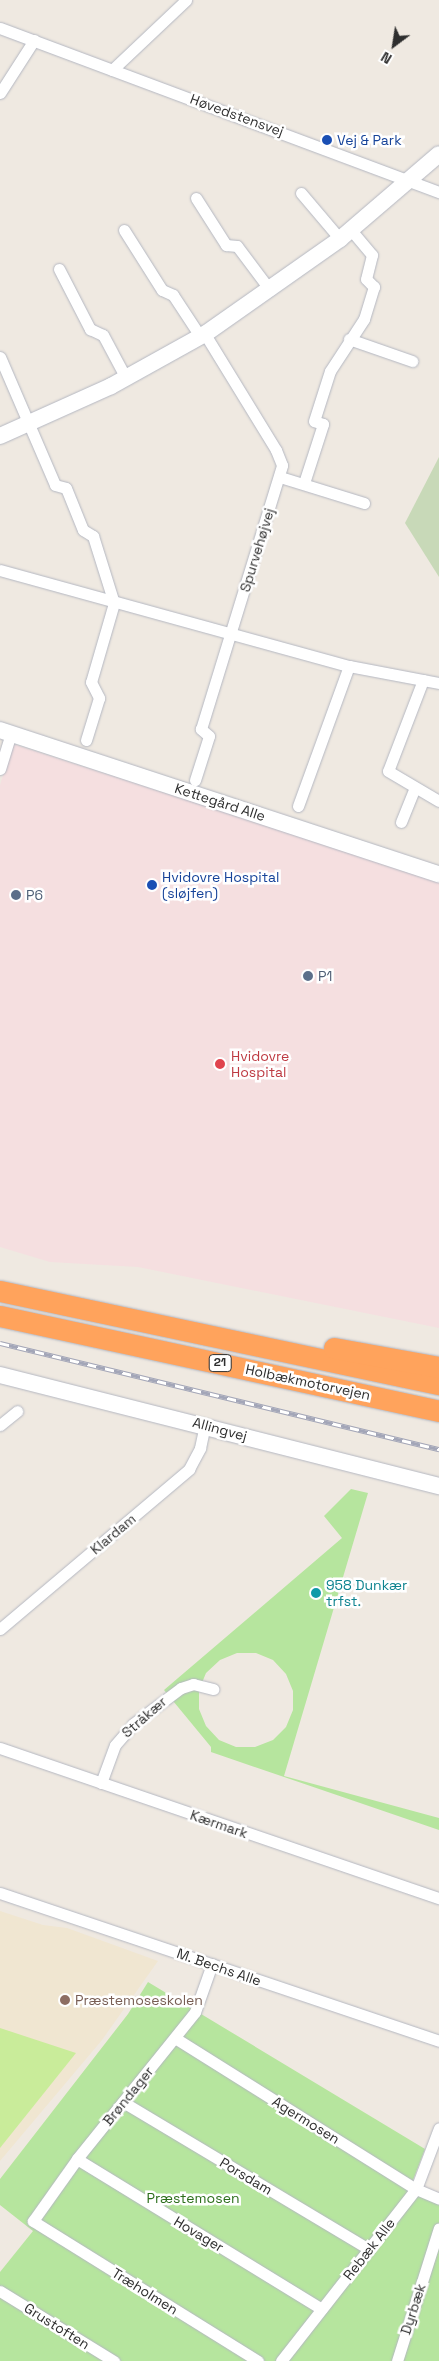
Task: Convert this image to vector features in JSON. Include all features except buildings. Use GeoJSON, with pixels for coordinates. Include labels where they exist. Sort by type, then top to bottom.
{"type":"FeatureCollection","features":[{"type":"Feature","properties":{"kind":"highway","name":"Holbækmotorvejen"},"geometry":{"type":"LineString","coordinates":[[0,1291],[439,1384]]}},
{"type":"Feature","properties":{"kind":"highway"},"geometry":{"type":"LineString","coordinates":[[49,1302],[109,1305],[439,1367]]}},
{"type":"Feature","properties":{"kind":"highway","name":"Holbækmotorvejen"},"geometry":{"type":"LineString","coordinates":[[0,1316],[439,1411]]}},
{"type":"Feature","properties":{"kind":"street"},"geometry":{"type":"LineString","coordinates":[[112,70],[122,57],[186,0]]}},
{"type":"Feature","properties":{"kind":"street","name":"Høvedstensvej"},"geometry":{"type":"LineString","coordinates":[[0,28],[439,192]]}},
{"type":"Feature","properties":{"kind":"street"},"geometry":{"type":"LineString","coordinates":[[0,93],[34,40]]}},
{"type":"Feature","properties":{"kind":"street"},"geometry":{"type":"LineString","coordinates":[[0,436],[27,426],[126,378],[203,335],[270,290],[345,235],[439,154]]}},
{"type":"Feature","properties":{"kind":"street"},"geometry":{"type":"LineString","coordinates":[[301,193],[345,235],[372,255],[366,279],[374,287],[364,320],[349,339],[330,371],[314,421],[323,424],[304,483]]}},
{"type":"Feature","properties":{"kind":"street"},"geometry":{"type":"LineString","coordinates":[[196,198],[226,245],[237,246],[270,290]]}},
{"type":"Feature","properties":{"kind":"street"},"geometry":{"type":"LineString","coordinates":[[124,230],[162,290],[173,295],[203,335]]}},
{"type":"Feature","properties":{"kind":"street"},"geometry":{"type":"LineString","coordinates":[[59,269],[90,329],[103,335],[126,378]]}},
{"type":"Feature","properties":{"kind":"street","name":"Spurvehøjvej"},"geometry":{"type":"LineString","coordinates":[[195,780],[209,736],[200,729],[231,635],[280,477],[282,465],[276,450],[203,335]]}},
{"type":"Feature","properties":{"kind":"street"},"geometry":{"type":"LineString","coordinates":[[349,339],[412,361]]}},
{"type":"Feature","properties":{"kind":"street"},"geometry":{"type":"LineString","coordinates":[[0,357],[27,426],[55,485],[66,488],[83,530],[93,536],[114,603],[91,682],[99,698],[86,740]]}},
{"type":"Feature","properties":{"kind":"street"},"geometry":{"type":"LineString","coordinates":[[280,477],[364,503]]}},
{"type":"Feature","properties":{"kind":"street"},"geometry":{"type":"LineString","coordinates":[[0,571],[349,666],[439,682]]}},
{"type":"Feature","properties":{"kind":"street"},"geometry":{"type":"LineString","coordinates":[[298,806],[349,666]]}},
{"type":"Feature","properties":{"kind":"street"},"geometry":{"type":"LineString","coordinates":[[423,680],[388,771],[414,789],[439,801]]}},
{"type":"Feature","properties":{"kind":"street"},"geometry":{"type":"LineString","coordinates":[[0,769],[6,732]]}},
{"type":"Feature","properties":{"kind":"street","name":"Kettegård Alle"},"geometry":{"type":"LineString","coordinates":[[6,732],[439,874]]}},
{"type":"Feature","properties":{"kind":"street"},"geometry":{"type":"LineString","coordinates":[[402,822],[414,789]]}},
{"type":"Feature","properties":{"kind":"street","name":"Allingvej"},"geometry":{"type":"LineString","coordinates":[[0,1375],[205,1425],[439,1486]]}},
{"type":"Feature","properties":{"kind":"street"},"geometry":{"type":"LineString","coordinates":[[0,1425],[17,1410]]}},
{"type":"Feature","properties":{"kind":"street","name":"Klardam"},"geometry":{"type":"LineString","coordinates":[[0,1629],[189,1469],[200,1448],[205,1425]]}},
{"type":"Feature","properties":{"kind":"street","name":"Stråkær"},"geometry":{"type":"LineString","coordinates":[[101,1783],[115,1745],[133,1724],[181,1688],[193,1684],[213,1689]]}},
{"type":"Feature","properties":{"kind":"street","name":"Kærmark"},"geometry":{"type":"LineString","coordinates":[[0,1748],[439,1898]]}},
{"type":"Feature","properties":{"kind":"street","name":"M. Bechs Alle"},"geometry":{"type":"LineString","coordinates":[[0,1893],[439,2041]]}},
{"type":"Feature","properties":{"kind":"street","name":"Brøndager"},"geometry":{"type":"LineString","coordinates":[[33,2221],[77,2159],[198,2007],[212,1964]]}},
{"type":"Feature","properties":{"kind":"street","name":"Agermosen"},"geometry":{"type":"LineString","coordinates":[[175,2038],[416,2188],[439,2199]]}},
{"type":"Feature","properties":{"kind":"street","name":"Porsdam"},"geometry":{"type":"LineString","coordinates":[[123,2102],[369,2250]]}},
{"type":"Feature","properties":{"kind":"street","name":"Rebæk Alle"},"geometry":{"type":"LineString","coordinates":[[281,2361],[416,2188],[439,2128]]}},
{"type":"Feature","properties":{"kind":"street","name":"Hovager"},"geometry":{"type":"LineString","coordinates":[[77,2159],[322,2309]]}},
{"type":"Feature","properties":{"kind":"street","name":"Træholmen"},"geometry":{"type":"LineString","coordinates":[[33,2221],[258,2361]]}},
{"type":"Feature","properties":{"kind":"street","name":"Dyrbæk"},"geometry":{"type":"LineString","coordinates":[[397,2361],[439,2228]]}},
{"type":"Feature","properties":{"kind":"street","name":"Grustoften"},"geometry":{"type":"LineString","coordinates":[[0,2291],[114,2361]]}},
{"type":"Feature","properties":{"kind":"shaded area","name":"Hvidovre Hospital"},"geometry":{"type":"Polygon","coordinates":[[[13,744],[439,881],[439,1328],[138,1267],[50,1262],[0,1247],[0,785],[13,744]]]}},
{"type":"Feature","properties":{"kind":"shaded area","name":"Præstemoseskolen"},"geometry":{"type":"Polygon","coordinates":[[[0,1911],[43,1925],[67,1928],[158,1961],[102,2040],[0,2161],[0,1911]]]}},
{"type":"Feature","properties":{"kind":"green space"},"geometry":{"type":"Polygon","coordinates":[[[439,457],[439,577],[405,523],[439,457]]]}},
{"type":"Feature","properties":{"kind":"green space"},"geometry":{"type":"Polygon","coordinates":[[[351,1489],[368,1493],[284,1776],[439,1818],[439,1830],[211,1752],[211,1747],[164,1690],[342,1538],[324,1516],[351,1489]],[[237,1653],[220,1660],[206,1673],[199,1690],[199,1709],[206,1726],[219,1740],[236,1747],[255,1747],[273,1740],[286,1727],[293,1710],[293,1691],[286,1674],[273,1660],[256,1653],[237,1653]]]}},
{"type":"Feature","properties":{"kind":"green space","name":"Præstemosen"},"geometry":{"type":"Polygon","coordinates":[[[148,1982],[425,2149],[410,2188],[439,2201],[439,2361],[0,2361],[0,2272],[33,2231],[0,2205],[0,2179],[128,2014],[148,1982]]]}},
{"type":"Feature","properties":{"kind":"green space"},"geometry":{"type":"Polygon","coordinates":[[[0,2028],[76,2053],[0,2148],[0,2028]]]}},
{"type":"Feature","properties":{"kind":"railway"},"geometry":{"type":"LineString","coordinates":[[0,1343],[439,1449]]}},
{"type":"Feature","properties":{"kind":"place","name":"Vej & Park"},"geometry":{"type":"Point","coordinates":[327,140]}},
{"type":"Feature","properties":{"kind":"place","name":"Hvidovre Hospital (sløjfen)"},"geometry":{"type":"Point","coordinates":[152,885]}},
{"type":"Feature","properties":{"kind":"place","name":"P6"},"geometry":{"type":"Point","coordinates":[16,895]}},
{"type":"Feature","properties":{"kind":"place","name":"P1"},"geometry":{"type":"Point","coordinates":[308,976]}},
{"type":"Feature","properties":{"kind":"place","name":"Hvidovre Hospital"},"geometry":{"type":"Point","coordinates":[220,1064]}},
{"type":"Feature","properties":{"kind":"place","name":"958 Dunkær trfst."},"geometry":{"type":"Point","coordinates":[316,1593]}},
{"type":"Feature","properties":{"kind":"place","name":"Præstemoseskolen"},"geometry":{"type":"Point","coordinates":[65,2000]}}]}
